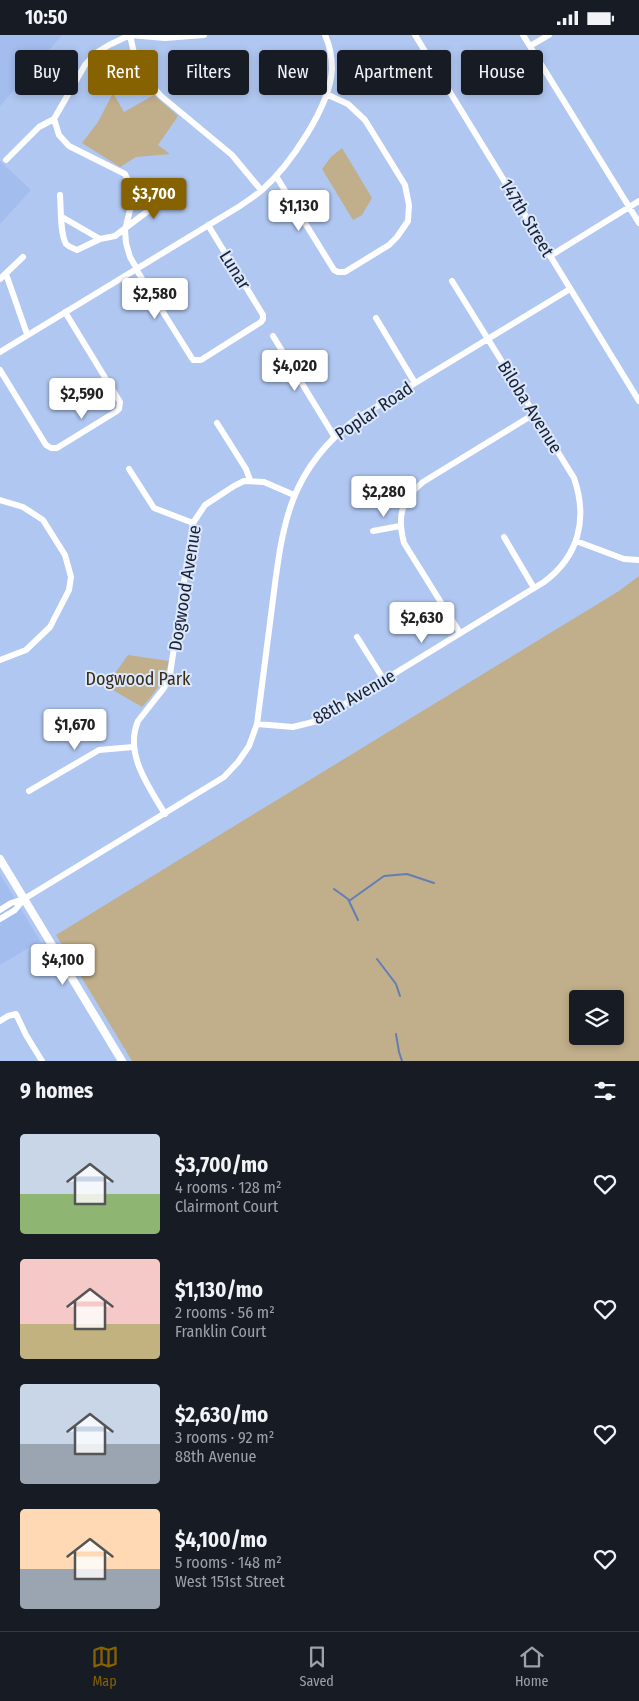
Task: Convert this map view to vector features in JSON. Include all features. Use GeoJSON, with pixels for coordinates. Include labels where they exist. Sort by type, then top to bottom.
{"type":"FeatureCollection","features":[{"type":"Feature","properties":{"kind":"street"},"geometry":{"type":"LineString","coordinates":[[130,35],[135,58],[145,78],[161,97],[232,155],[261,190]]}},
{"type":"Feature","properties":{"kind":"street"},"geometry":{"type":"LineString","coordinates":[[6,160],[39,127],[54,119],[85,65],[96,53],[130,35],[164,38],[204,35]]}},
{"type":"Feature","properties":{"kind":"street"},"geometry":{"type":"LineString","coordinates":[[325,35],[330,50],[332,69],[327,90]]}},
{"type":"Feature","properties":{"kind":"street","name":"147th Street"},"geometry":{"type":"LineString","coordinates":[[415,35],[639,401]]}},
{"type":"Feature","properties":{"kind":"street"},"geometry":{"type":"LineString","coordinates":[[523,35],[639,223]]}},
{"type":"Feature","properties":{"kind":"street"},"geometry":{"type":"LineString","coordinates":[[530,46],[549,35]]}},
{"type":"Feature","properties":{"kind":"street"},"geometry":{"type":"LineString","coordinates":[[276,176],[334,270],[338,273],[345,272],[389,245],[408,221],[410,205],[405,185],[365,120],[348,104],[327,94]]}},
{"type":"Feature","properties":{"kind":"street"},"geometry":{"type":"LineString","coordinates":[[0,352],[240,206],[261,190],[276,176],[307,134],[326,95]]}},
{"type":"Feature","properties":{"kind":"street"},"geometry":{"type":"LineString","coordinates":[[54,119],[59,135],[68,146],[125,174],[134,194],[125,230],[128,252],[137,269]]}},
{"type":"Feature","properties":{"kind":"street"},"geometry":{"type":"LineString","coordinates":[[60,195],[63,233],[66,243],[77,250],[100,239],[115,236],[125,230],[166,195],[134,194]]}},
{"type":"Feature","properties":{"kind":"street"},"geometry":{"type":"LineString","coordinates":[[550,256],[639,201]]}},
{"type":"Feature","properties":{"kind":"street"},"geometry":{"type":"LineString","coordinates":[[62,217],[100,239]]}},
{"type":"Feature","properties":{"kind":"street","name":"Lunar"},"geometry":{"type":"LineString","coordinates":[[137,269],[191,359],[200,360],[263,319],[263,315],[208,225]]}},
{"type":"Feature","properties":{"kind":"street"},"geometry":{"type":"LineString","coordinates":[[0,279],[23,257]]}},
{"type":"Feature","properties":{"kind":"street"},"geometry":{"type":"LineString","coordinates":[[6,274],[27,334]]}},
{"type":"Feature","properties":{"kind":"street","name":"Biloba Avenue"},"geometry":{"type":"LineString","coordinates":[[452,281],[559,456],[569,469],[576,486],[581,508],[581,521],[576,541]]}},
{"type":"Feature","properties":{"kind":"street","name":"Poplar Road"},"geometry":{"type":"LineString","coordinates":[[257,724],[280,548],[294,495],[312,462],[334,436],[356,419],[570,289]]}},
{"type":"Feature","properties":{"kind":"street"},"geometry":{"type":"LineString","coordinates":[[0,370],[46,445],[51,449],[57,448],[119,409],[120,402],[64,312]]}},
{"type":"Feature","properties":{"kind":"street"},"geometry":{"type":"LineString","coordinates":[[376,318],[415,383]]}},
{"type":"Feature","properties":{"kind":"street"},"geometry":{"type":"LineString","coordinates":[[273,337],[334,436]]}},
{"type":"Feature","properties":{"kind":"street"},"geometry":{"type":"LineString","coordinates":[[460,633],[404,543],[400,526],[406,501],[416,488],[534,414]]}},
{"type":"Feature","properties":{"kind":"street"},"geometry":{"type":"LineString","coordinates":[[217,423],[246,469],[250,480],[264,482],[294,495]]}},
{"type":"Feature","properties":{"kind":"street"},"geometry":{"type":"LineString","coordinates":[[129,469],[154,508],[193,523]]}},
{"type":"Feature","properties":{"kind":"street","name":"Dogwood Avenue"},"geometry":{"type":"LineString","coordinates":[[165,814],[142,777],[133,747],[136,727],[138,721],[164,688],[170,674],[193,523],[202,508],[210,501],[240,482],[250,480]]}},
{"type":"Feature","properties":{"kind":"street"},"geometry":{"type":"LineString","coordinates":[[0,500],[24,507],[43,520],[64,555],[71,577],[71,584],[50,627],[26,650],[0,661]]}},
{"type":"Feature","properties":{"kind":"street"},"geometry":{"type":"LineString","coordinates":[[373,531],[400,526]]}},
{"type":"Feature","properties":{"kind":"street"},"geometry":{"type":"LineString","coordinates":[[504,537],[534,587]]}},
{"type":"Feature","properties":{"kind":"street"},"geometry":{"type":"LineString","coordinates":[[576,541],[624,559],[639,560]]}},
{"type":"Feature","properties":{"kind":"street","name":"88th Avenue"},"geometry":{"type":"LineString","coordinates":[[257,724],[293,727],[312,723],[558,571],[576,541]]}},
{"type":"Feature","properties":{"kind":"street"},"geometry":{"type":"LineString","coordinates":[[357,637],[384,680]]}},
{"type":"Feature","properties":{"kind":"street"},"geometry":{"type":"LineString","coordinates":[[0,910],[11,903],[24,899],[224,777],[249,746],[257,724]]}},
{"type":"Feature","properties":{"kind":"street"},"geometry":{"type":"LineString","coordinates":[[29,791],[99,750],[133,747]]}},
{"type":"Feature","properties":{"kind":"street"},"geometry":{"type":"LineString","coordinates":[[0,859],[122,1061]]}},
{"type":"Feature","properties":{"kind":"street"},"geometry":{"type":"LineString","coordinates":[[0,919],[15,910],[24,899]]}},
{"type":"Feature","properties":{"kind":"street"},"geometry":{"type":"LineString","coordinates":[[0,1021],[16,1014],[42,1061]]}},
{"type":"Feature","properties":{"kind":"shaded area"},"geometry":{"type":"Polygon","coordinates":[[[0,35],[62,35],[49,50],[15,50],[15,89],[0,106],[0,35]]]}},
{"type":"Feature","properties":{"kind":"shaded area"},"geometry":{"type":"Polygon","coordinates":[[[0,161],[31,190],[0,224],[0,161]]]}},
{"type":"Feature","properties":{"kind":"shaded area"},"geometry":{"type":"Polygon","coordinates":[[[0,874],[40,941],[0,965],[0,874]]]}},
{"type":"Feature","properties":{"kind":"green space"},"geometry":{"type":"Polygon","coordinates":[[[112,95],[114,95],[124,112],[154,95],[178,116],[158,145],[170,154],[136,157],[120,167],[82,143],[98,122],[112,95]]]}},
{"type":"Feature","properties":{"kind":"green space"},"geometry":{"type":"Polygon","coordinates":[[[342,148],[372,198],[362,215],[353,220],[322,169],[331,157],[342,148]]]}},
{"type":"Feature","properties":{"kind":"green space"},"geometry":{"type":"Polygon","coordinates":[[[639,576],[639,1061],[132,1061],[56,935],[619,591],[639,576]]]}},
{"type":"Feature","properties":{"kind":"green space","name":"Dogwood Park"},"geometry":{"type":"Polygon","coordinates":[[[128,655],[169,661],[159,686],[142,707],[106,686],[128,655]]]}},
{"type":"Feature","properties":{"kind":"waterway"},"geometry":{"type":"LineString","coordinates":[[349,901],[384,876],[407,874],[434,883]]}},
{"type":"Feature","properties":{"kind":"waterway"},"geometry":{"type":"LineString","coordinates":[[334,889],[348,899],[358,920]]}},
{"type":"Feature","properties":{"kind":"waterway"},"geometry":{"type":"LineString","coordinates":[[377,959],[396,984],[400,996]]}},
{"type":"Feature","properties":{"kind":"waterway"},"geometry":{"type":"LineString","coordinates":[[396,1034],[402,1061]]}}]}
